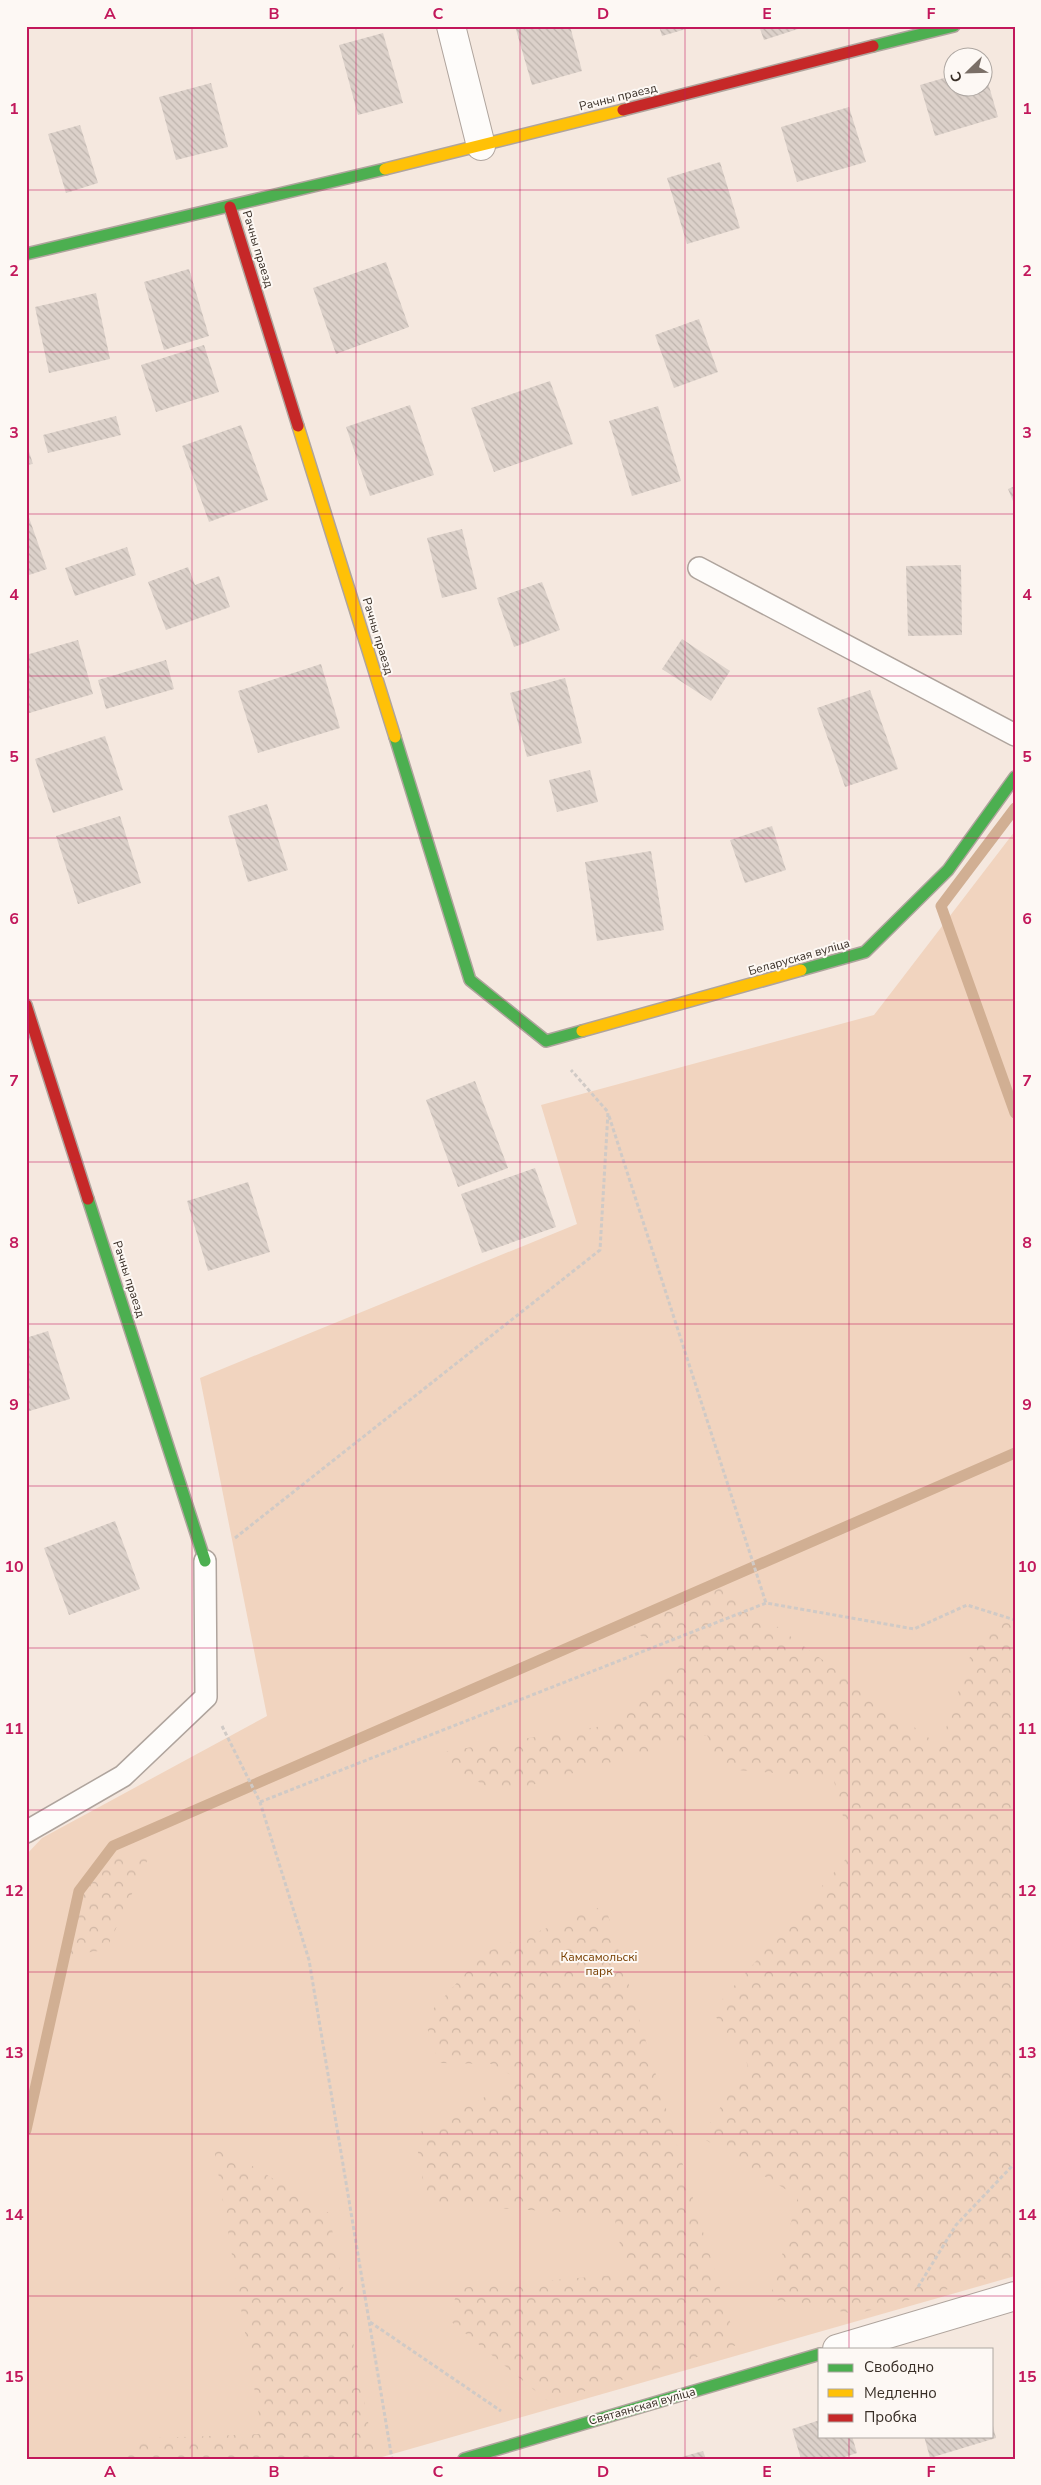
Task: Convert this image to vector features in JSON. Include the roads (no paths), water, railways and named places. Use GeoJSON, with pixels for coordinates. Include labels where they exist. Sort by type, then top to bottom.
{"type":"FeatureCollection","features":[{"type":"Feature","properties":{"kind":"street"},"geometry":{"type":"LineString","coordinates":[[451,26],[481,146]]}},
{"type":"Feature","properties":{"kind":"street","name":"Рачны праезд"},"geometry":{"type":"LineString","coordinates":[[26,254],[481,146],[954,26]]}},
{"type":"Feature","properties":{"kind":"street","name":"Рачны праезд"},"geometry":{"type":"LineString","coordinates":[[230,207],[470,980],[546,1042]]}},
{"type":"Feature","properties":{"kind":"street","name":"Беларуская вуліца"},"geometry":{"type":"LineString","coordinates":[[546,1042],[865,952],[948,870],[1015,777]]}},
{"type":"Feature","properties":{"kind":"street","name":"Рачны праезд"},"geometry":{"type":"LineString","coordinates":[[26,1005],[205,1562]]}},
{"type":"Feature","properties":{"kind":"street"},"geometry":{"type":"LineString","coordinates":[[840,2348],[1015,2296]]}},
{"type":"Feature","properties":{"kind":"street","name":"Святаянская вуліца"},"geometry":{"type":"LineString","coordinates":[[464,2459],[818,2355]]}},
{"type":"Feature","properties":{"kind":"lane"},"geometry":{"type":"LineString","coordinates":[[699,568],[1015,735]]}},
{"type":"Feature","properties":{"kind":"lane"},"geometry":{"type":"LineString","coordinates":[[26,1832],[123,1776],[206,1697],[205,1562]]}},
{"type":"Feature","properties":{"kind":"waterway"},"geometry":{"type":"LineString","coordinates":[[1015,808],[941,906],[1015,1113]]}},
{"type":"Feature","properties":{"kind":"waterway"},"geometry":{"type":"LineString","coordinates":[[26,2130],[79,1891],[113,1846],[1015,1453]]}},
{"type":"Feature","properties":{"kind":"park label","name":"Камсамольскі парк"},"geometry":{"type":"Point","coordinates":[599,1964]}}]}
